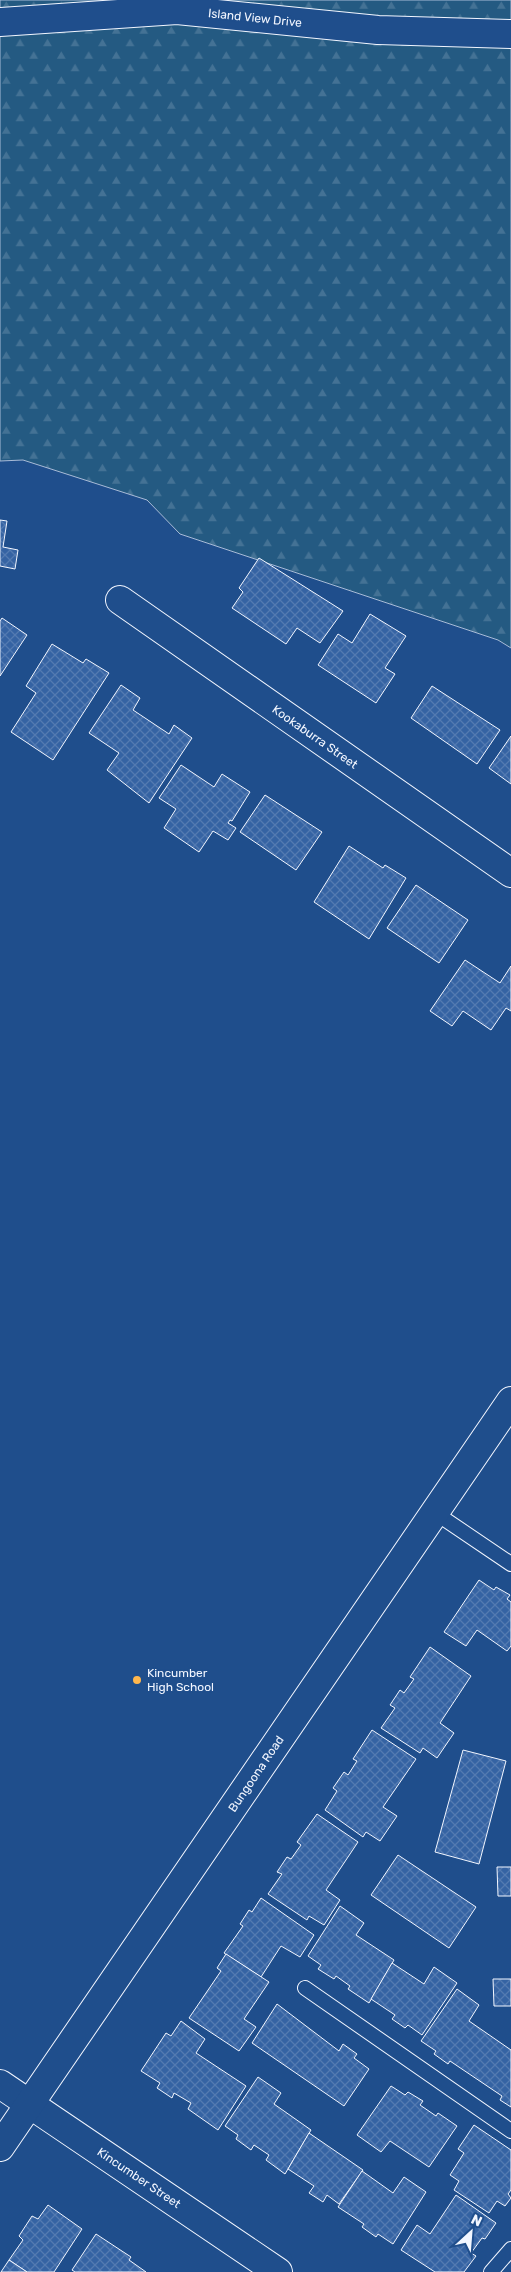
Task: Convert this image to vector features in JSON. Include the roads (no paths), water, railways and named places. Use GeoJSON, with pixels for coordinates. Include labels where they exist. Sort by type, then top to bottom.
{"type":"FeatureCollection","features":[{"type":"Feature","properties":{"kind":"street","name":"Island View Drive"},"geometry":{"type":"LineString","coordinates":[[0,22],[177,10],[378,30],[511,34]]}},
{"type":"Feature","properties":{"kind":"street","name":"Kookaburra Street"},"geometry":{"type":"LineString","coordinates":[[120,600],[511,873]]}},
{"type":"Feature","properties":{"kind":"street","name":"Bungoona Road"},"geometry":{"type":"LineString","coordinates":[[0,2147],[511,1401]]}},
{"type":"Feature","properties":{"kind":"street","name":"Kincumber Street"},"geometry":{"type":"LineString","coordinates":[[0,2084],[278,2272]]}},
{"type":"Feature","properties":{"kind":"lane"},"geometry":{"type":"LineString","coordinates":[[434,1512],[511,1564]]}},
{"type":"Feature","properties":{"kind":"lane"},"geometry":{"type":"LineString","coordinates":[[306,1988],[511,2131]]}},
{"type":"Feature","properties":{"kind":"lane"},"geometry":{"type":"LineString","coordinates":[[491,2272],[511,2249]]}},
{"type":"Feature","properties":{"kind":"place","name":"Kincumber High School"},"geometry":{"type":"Point","coordinates":[137,1680]}}]}
